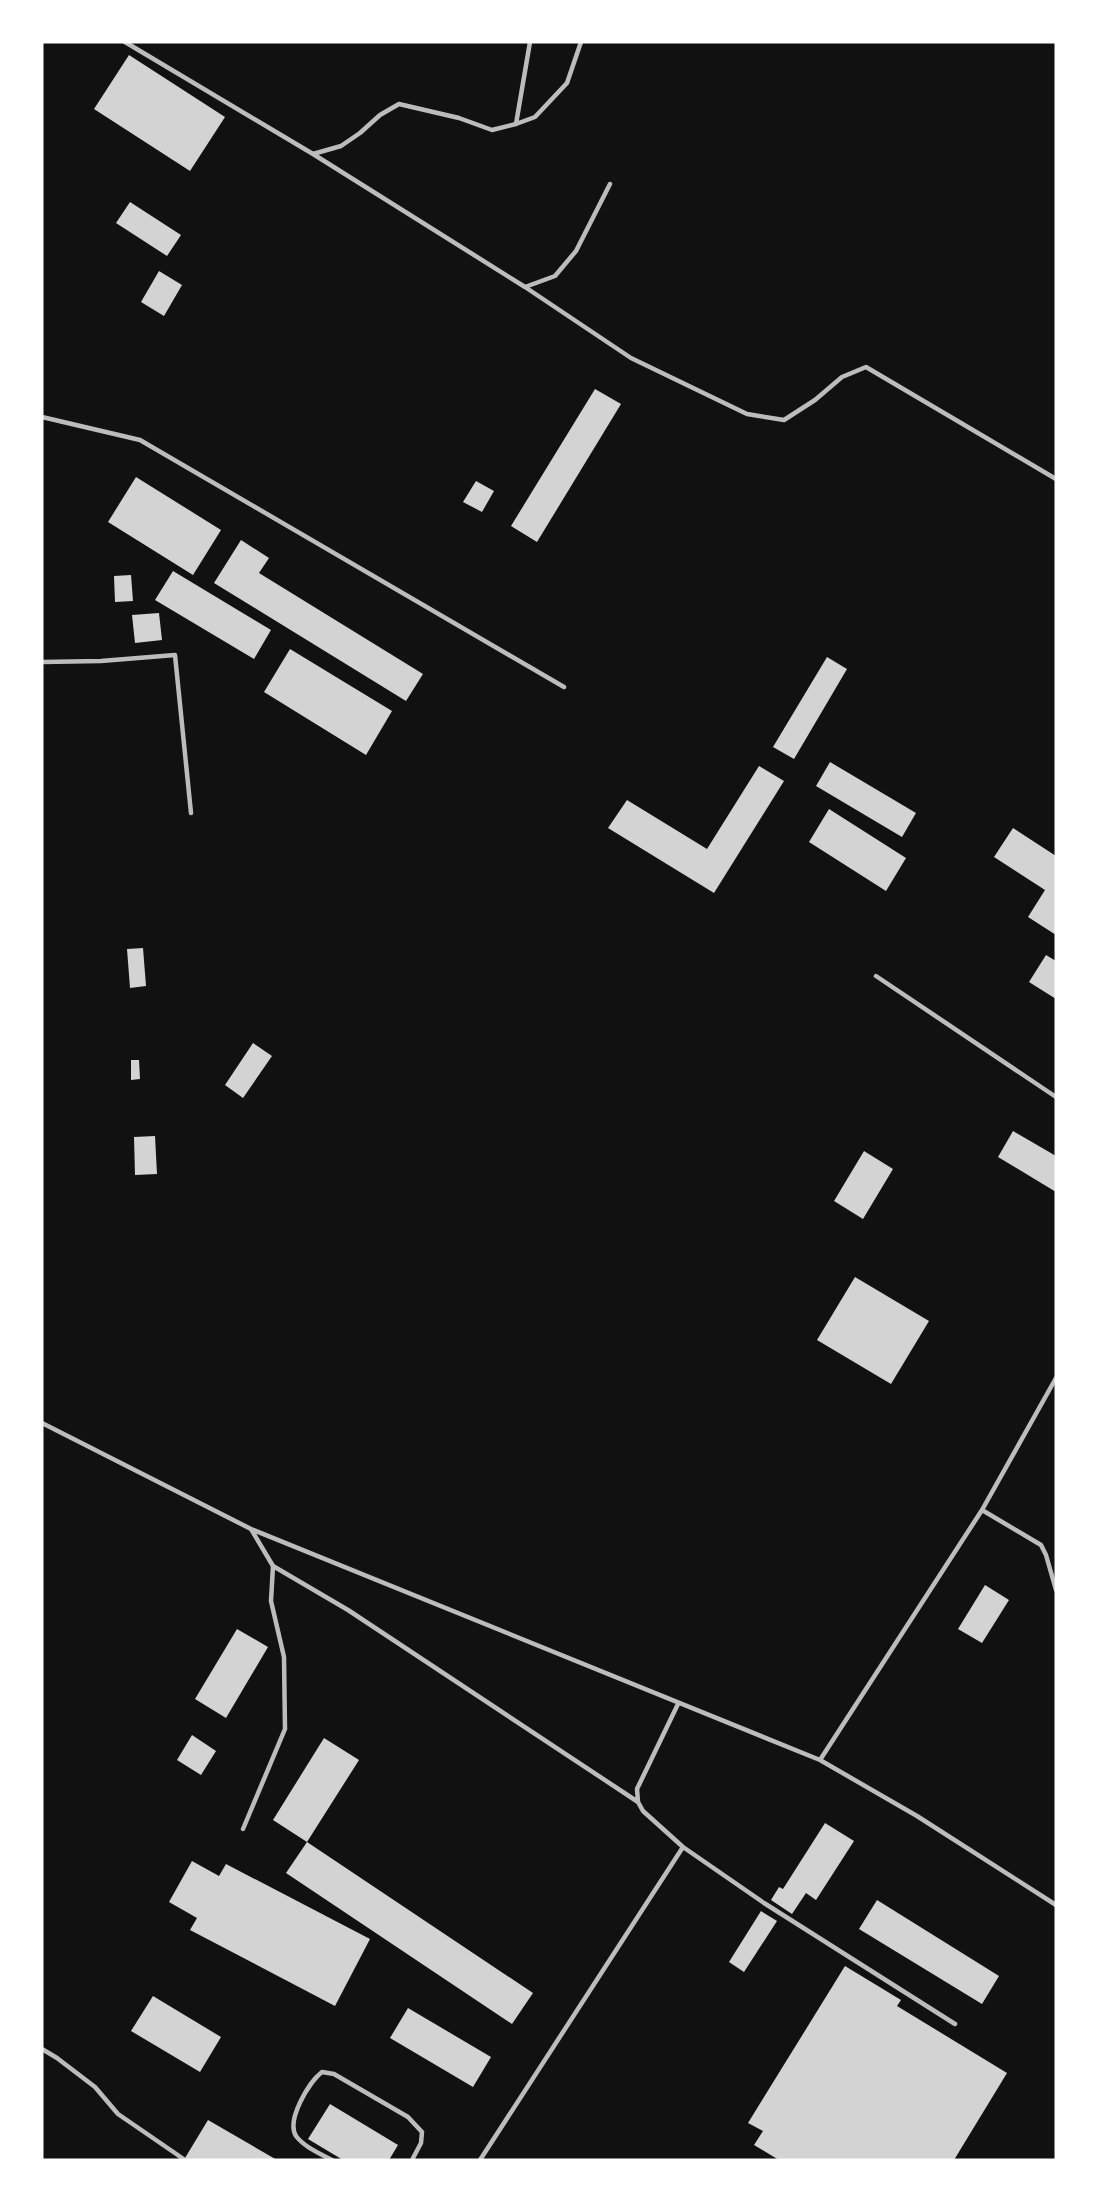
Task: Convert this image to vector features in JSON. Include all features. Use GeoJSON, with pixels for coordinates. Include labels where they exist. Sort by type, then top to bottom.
{"type":"FeatureCollection","features":[{"type":"Feature","properties":{"kind":"lane"},"geometry":{"type":"LineString","coordinates":[[125,42],[313,154],[525,287],[631,358],[747,414],[784,420],[815,400],[842,377],[866,366],[1056,478]]}},
{"type":"Feature","properties":{"kind":"lane"},"geometry":{"type":"LineString","coordinates":[[516,124],[530,42]]}},
{"type":"Feature","properties":{"kind":"lane"},"geometry":{"type":"LineString","coordinates":[[313,154],[341,146],[380,115],[399,104],[459,118],[492,130],[535,117],[567,83],[581,42]]}},
{"type":"Feature","properties":{"kind":"lane"},"geometry":{"type":"LineString","coordinates":[[525,287],[555,276],[576,251],[610,184]]}},
{"type":"Feature","properties":{"kind":"lane"},"geometry":{"type":"LineString","coordinates":[[42,417],[140,440],[564,687]]}},
{"type":"Feature","properties":{"kind":"lane"},"geometry":{"type":"LineString","coordinates":[[42,662],[101,661],[175,655],[191,813]]}},
{"type":"Feature","properties":{"kind":"lane"},"geometry":{"type":"LineString","coordinates":[[876,976],[1056,1097]]}},
{"type":"Feature","properties":{"kind":"lane"},"geometry":{"type":"LineString","coordinates":[[820,1761],[982,1510],[1056,1378]]}},
{"type":"Feature","properties":{"kind":"lane"},"geometry":{"type":"LineString","coordinates":[[42,1423],[251,1529],[820,1761],[917,1816],[1056,1905]]}},
{"type":"Feature","properties":{"kind":"lane"},"geometry":{"type":"LineString","coordinates":[[982,1510],[1041,1545],[1056,1590]]}},
{"type":"Feature","properties":{"kind":"lane"},"geometry":{"type":"LineString","coordinates":[[251,1529],[273,1566],[348,1610],[638,1802]]}},
{"type":"Feature","properties":{"kind":"lane"},"geometry":{"type":"LineString","coordinates":[[243,1829],[285,1729],[284,1657],[272,1601],[273,1566]]}},
{"type":"Feature","properties":{"kind":"lane"},"geometry":{"type":"LineString","coordinates":[[678,1704],[637,1789],[638,1802],[643,1811],[683,1847],[764,1903],[955,2024]]}},
{"type":"Feature","properties":{"kind":"lane"},"geometry":{"type":"LineString","coordinates":[[480,2160],[683,1847]]}},
{"type":"Feature","properties":{"kind":"lane"},"geometry":{"type":"LineString","coordinates":[[42,2049],[95,2087],[118,2114],[185,2160]]}},
{"type":"Feature","properties":{"kind":"lane"},"geometry":{"type":"LineString","coordinates":[[332,2160],[311,2148],[296,2135],[293,2125],[301,2099],[314,2078],[322,2072],[334,2074],[408,2117],[422,2132],[421,2143],[412,2160]]}},
{"type":"Feature","properties":{"kind":"building"},"geometry":{"type":"Polygon","coordinates":[[[129,55],[225,117],[190,171],[94,109],[129,55]]]}},
{"type":"Feature","properties":{"kind":"building"},"geometry":{"type":"Polygon","coordinates":[[[130,202],[181,235],[167,256],[116,223],[130,202]]]}},
{"type":"Feature","properties":{"kind":"building"},"geometry":{"type":"Polygon","coordinates":[[[159,271],[182,285],[164,316],[141,302],[159,271]]]}},
{"type":"Feature","properties":{"kind":"building"},"geometry":{"type":"Polygon","coordinates":[[[595,389],[621,404],[537,542],[511,526],[595,389]]]}},
{"type":"Feature","properties":{"kind":"building"},"geometry":{"type":"Polygon","coordinates":[[[136,477],[221,530],[193,575],[108,522],[136,477]]]}},
{"type":"Feature","properties":{"kind":"building"},"geometry":{"type":"Polygon","coordinates":[[[476,481],[494,491],[482,512],[463,502],[476,481]]]}},
{"type":"Feature","properties":{"kind":"building"},"geometry":{"type":"Polygon","coordinates":[[[241,540],[269,558],[259,573],[423,674],[406,701],[214,583],[241,540]]]}},
{"type":"Feature","properties":{"kind":"building"},"geometry":{"type":"Polygon","coordinates":[[[173,571],[271,630],[254,659],[155,600],[173,571]]]}},
{"type":"Feature","properties":{"kind":"building"},"geometry":{"type":"Polygon","coordinates":[[[131,575],[133,601],[115,602],[114,576],[131,575]]]}},
{"type":"Feature","properties":{"kind":"building"},"geometry":{"type":"Polygon","coordinates":[[[159,613],[162,640],[135,643],[132,615],[159,613]]]}},
{"type":"Feature","properties":{"kind":"building"},"geometry":{"type":"Polygon","coordinates":[[[290,649],[392,711],[366,755],[264,692],[290,649]]]}},
{"type":"Feature","properties":{"kind":"building"},"geometry":{"type":"Polygon","coordinates":[[[827,657],[847,669],[794,759],[773,747],[827,657]]]}},
{"type":"Feature","properties":{"kind":"building"},"geometry":{"type":"Polygon","coordinates":[[[830,762],[916,813],[902,837],[816,786],[830,762]]]}},
{"type":"Feature","properties":{"kind":"building"},"geometry":{"type":"Polygon","coordinates":[[[759,766],[784,781],[714,893],[608,828],[627,800],[707,849],[759,766]]]}},
{"type":"Feature","properties":{"kind":"building"},"geometry":{"type":"Polygon","coordinates":[[[829,809],[906,858],[886,891],[809,842],[829,809]]]}},
{"type":"Feature","properties":{"kind":"building"},"geometry":{"type":"Polygon","coordinates":[[[1013,828],[1056,856],[1056,935],[1028,917],[1045,890],[994,857],[1013,828]]]}},
{"type":"Feature","properties":{"kind":"building"},"geometry":{"type":"Polygon","coordinates":[[[143,948],[146,986],[130,988],[127,949],[143,948]]]}},
{"type":"Feature","properties":{"kind":"building"},"geometry":{"type":"Polygon","coordinates":[[[1046,955],[1056,961],[1056,999],[1029,982],[1046,955]]]}},
{"type":"Feature","properties":{"kind":"building"},"geometry":{"type":"Polygon","coordinates":[[[253,1043],[272,1056],[243,1098],[225,1085],[253,1043]]]}},
{"type":"Feature","properties":{"kind":"building"},"geometry":{"type":"Polygon","coordinates":[[[131,1060],[139,1060],[140,1079],[131,1080],[131,1060]]]}},
{"type":"Feature","properties":{"kind":"building"},"geometry":{"type":"Polygon","coordinates":[[[1013,1131],[1056,1156],[1056,1192],[998,1157],[1013,1131]]]}},
{"type":"Feature","properties":{"kind":"building"},"geometry":{"type":"Polygon","coordinates":[[[155,1136],[157,1174],[135,1175],[134,1137],[155,1136]]]}},
{"type":"Feature","properties":{"kind":"building"},"geometry":{"type":"Polygon","coordinates":[[[864,1151],[893,1169],[863,1219],[834,1201],[864,1151]]]}},
{"type":"Feature","properties":{"kind":"building"},"geometry":{"type":"Polygon","coordinates":[[[855,1277],[929,1321],[891,1384],[817,1340],[855,1277]]]}},
{"type":"Feature","properties":{"kind":"building"},"geometry":{"type":"Polygon","coordinates":[[[985,1585],[1009,1600],[982,1643],[958,1629],[985,1585]]]}},
{"type":"Feature","properties":{"kind":"building"},"geometry":{"type":"Polygon","coordinates":[[[237,1629],[268,1647],[226,1718],[195,1699],[237,1629]]]}},
{"type":"Feature","properties":{"kind":"building"},"geometry":{"type":"Polygon","coordinates":[[[192,1735],[216,1751],[201,1775],[177,1760],[192,1735]]]}},
{"type":"Feature","properties":{"kind":"building"},"geometry":{"type":"Polygon","coordinates":[[[324,1738],[359,1760],[307,1842],[273,1820],[324,1738]]]}},
{"type":"Feature","properties":{"kind":"building"},"geometry":{"type":"Polygon","coordinates":[[[825,1823],[854,1841],[816,1900],[806,1893],[792,1914],[771,1900],[779,1887],[783,1889],[825,1823]]]}},
{"type":"Feature","properties":{"kind":"building"},"geometry":{"type":"Polygon","coordinates":[[[307,1842],[533,1993],[512,2024],[286,1873],[307,1842]]]}},
{"type":"Feature","properties":{"kind":"building"},"geometry":{"type":"Polygon","coordinates":[[[192,1861],[219,1876],[226,1864],[370,1939],[335,2006],[190,1930],[197,1918],[169,1902],[192,1861]]]}},
{"type":"Feature","properties":{"kind":"building"},"geometry":{"type":"Polygon","coordinates":[[[877,1900],[999,1976],[982,2004],[859,1929],[877,1900]]]}},
{"type":"Feature","properties":{"kind":"building"},"geometry":{"type":"Polygon","coordinates":[[[761,1911],[777,1921],[744,1972],[729,1962],[761,1911]]]}},
{"type":"Feature","properties":{"kind":"building"},"geometry":{"type":"Polygon","coordinates":[[[845,1966],[901,2000],[897,2006],[1007,2073],[954,2160],[779,2160],[754,2145],[763,2131],[748,2123],[845,1966]]]}},
{"type":"Feature","properties":{"kind":"building"},"geometry":{"type":"Polygon","coordinates":[[[153,1996],[221,2037],[200,2072],[131,2031],[153,1996]]]}},
{"type":"Feature","properties":{"kind":"building"},"geometry":{"type":"Polygon","coordinates":[[[408,2008],[491,2057],[473,2087],[390,2038],[408,2008]]]}},
{"type":"Feature","properties":{"kind":"building"},"geometry":{"type":"Polygon","coordinates":[[[330,2104],[398,2145],[389,2160],[343,2160],[308,2139],[330,2104]]]}},
{"type":"Feature","properties":{"kind":"building"},"geometry":{"type":"Polygon","coordinates":[[[208,2120],[277,2160],[188,2160],[185,2158],[208,2120]]]}}]}
